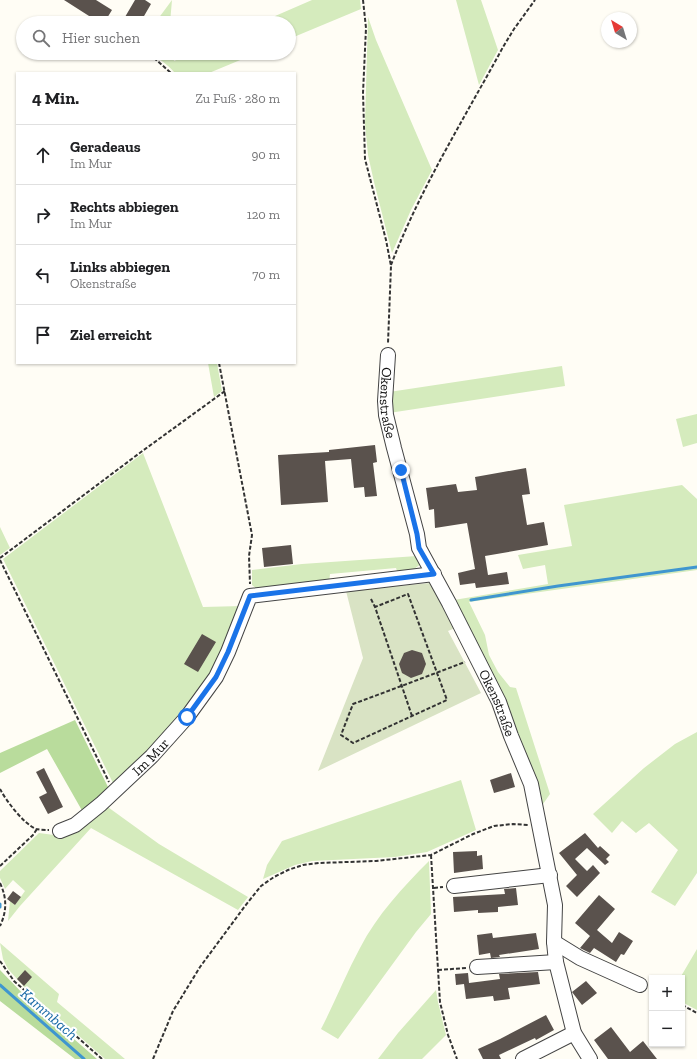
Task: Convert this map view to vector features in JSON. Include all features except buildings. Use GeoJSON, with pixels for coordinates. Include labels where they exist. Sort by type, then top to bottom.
{"type":"FeatureCollection","features":[{"type":"Feature","properties":{"kind":"street","name":"Okenstraße"},"geometry":{"type":"LineString","coordinates":[[388,355],[385,401],[386,415],[417,534],[419,548],[434,574],[499,702],[531,784],[555,905],[554,942],[556,962],[574,1033],[590,1059]]}},
{"type":"Feature","properties":{"kind":"street"},"geometry":{"type":"LineString","coordinates":[[250,596],[434,574]]}},
{"type":"Feature","properties":{"kind":"street","name":"Im Mur"},"geometry":{"type":"LineString","coordinates":[[60,831],[75,825],[114,792],[152,756],[187,717],[216,677],[228,652],[250,596]]}},
{"type":"Feature","properties":{"kind":"street"},"geometry":{"type":"LineString","coordinates":[[454,886],[550,875]]}},
{"type":"Feature","properties":{"kind":"street"},"geometry":{"type":"LineString","coordinates":[[554,942],[580,958],[640,985]]}},
{"type":"Feature","properties":{"kind":"street"},"geometry":{"type":"LineString","coordinates":[[477,967],[556,962]]}},
{"type":"Feature","properties":{"kind":"street"},"geometry":{"type":"LineString","coordinates":[[523,1059],[574,1033]]}},
{"type":"Feature","properties":{"kind":"path"},"geometry":{"type":"LineString","coordinates":[[364,0],[366,28],[364,93],[365,159],[386,240],[391,266],[388,355]]}},
{"type":"Feature","properties":{"kind":"path"},"geometry":{"type":"LineString","coordinates":[[391,266],[402,238],[432,174],[503,47],[535,0]]}},
{"type":"Feature","properties":{"kind":"path"},"geometry":{"type":"LineString","coordinates":[[156,60],[170,72]]}},
{"type":"Feature","properties":{"kind":"path"},"geometry":{"type":"LineString","coordinates":[[219,364],[252,535],[249,556],[250,596]]}},
{"type":"Feature","properties":{"kind":"path"},"geometry":{"type":"LineString","coordinates":[[114,792],[0,559],[141,452],[225,391]]}},
{"type":"Feature","properties":{"kind":"path"},"geometry":{"type":"LineString","coordinates":[[375,606],[408,594],[437,673],[447,700],[353,743],[341,735],[353,704],[437,673],[465,662]]}},
{"type":"Feature","properties":{"kind":"path"},"geometry":{"type":"LineString","coordinates":[[371,599],[375,606],[412,716]]}},
{"type":"Feature","properties":{"kind":"path"},"geometry":{"type":"LineString","coordinates":[[0,789],[5,798],[22,818],[37,829],[60,831]]}},
{"type":"Feature","properties":{"kind":"path"},"geometry":{"type":"LineString","coordinates":[[153,1059],[167,1023],[182,995],[245,906],[261,886],[288,870],[303,865],[376,861],[431,855],[473,834],[494,826],[513,824],[540,825]]}},
{"type":"Feature","properties":{"kind":"path"},"geometry":{"type":"LineString","coordinates":[[0,866],[33,835],[37,829]]}},
{"type":"Feature","properties":{"kind":"path"},"geometry":{"type":"LineString","coordinates":[[431,855],[440,1002],[448,1035],[458,1059]]}},
{"type":"Feature","properties":{"kind":"path"},"geometry":{"type":"LineString","coordinates":[[0,883],[4,891],[6,902],[5,916],[0,926]]}},
{"type":"Feature","properties":{"kind":"path"},"geometry":{"type":"LineString","coordinates":[[0,961],[14,982],[102,1059]]}},
{"type":"Feature","properties":{"kind":"path"},"geometry":{"type":"LineString","coordinates":[[438,970],[477,967]]}},
{"type":"Feature","properties":{"kind":"path"},"geometry":{"type":"LineString","coordinates":[[685,1007],[697,1013]]}},
{"type":"Feature","properties":{"kind":"green space"},"geometry":{"type":"Polygon","coordinates":[[[172,0],[171,16],[160,16],[172,0]]]}},
{"type":"Feature","properties":{"kind":"green space"},"geometry":{"type":"Polygon","coordinates":[[[312,0],[360,0],[361,9],[296,36],[296,16],[275,16],[312,0]]]}},
{"type":"Feature","properties":{"kind":"green space"},"geometry":{"type":"Polygon","coordinates":[[[456,0],[481,0],[498,50],[479,85],[456,0]]]}},
{"type":"Feature","properties":{"kind":"green space"},"geometry":{"type":"Polygon","coordinates":[[[368,17],[376,40],[432,170],[411,210],[392,253],[368,155],[365,124],[368,17]]]}},
{"type":"Feature","properties":{"kind":"green space"},"geometry":{"type":"Polygon","coordinates":[[[160,60],[240,60],[211,72],[174,72],[160,60]]]}},
{"type":"Feature","properties":{"kind":"green space"},"geometry":{"type":"Polygon","coordinates":[[[208,364],[217,364],[222,391],[214,397],[208,364]]]}},
{"type":"Feature","properties":{"kind":"green space"},"geometry":{"type":"Polygon","coordinates":[[[562,366],[565,386],[389,413],[389,392],[562,366]]]}},
{"type":"Feature","properties":{"kind":"green space"},"geometry":{"type":"Polygon","coordinates":[[[697,414],[697,443],[683,447],[676,419],[697,414]]]}},
{"type":"Feature","properties":{"kind":"green space"},"geometry":{"type":"Polygon","coordinates":[[[143,453],[203,607],[242,606],[225,650],[189,708],[114,785],[3,559],[143,453]]]}},
{"type":"Feature","properties":{"kind":"green space"},"geometry":{"type":"Polygon","coordinates":[[[682,485],[697,499],[697,570],[469,602],[485,635],[489,655],[498,672],[510,687],[516,688],[550,794],[541,807],[454,600],[548,584],[545,565],[523,569],[518,555],[572,546],[564,505],[682,485]]]}},
{"type":"Feature","properties":{"kind":"green space"},"geometry":{"type":"Polygon","coordinates":[[[0,527],[10,548],[0,555],[0,527]]]}},
{"type":"Feature","properties":{"kind":"green space"},"geometry":{"type":"Polygon","coordinates":[[[417,556],[421,564],[410,572],[398,574],[396,568],[330,574],[329,583],[258,590],[252,585],[252,570],[302,564],[417,556]]]}},
{"type":"Feature","properties":{"kind":"green space"},"geometry":{"type":"Polygon","coordinates":[[[430,583],[455,628],[448,631],[481,693],[318,771],[363,658],[346,591],[430,583]]]}},
{"type":"Feature","properties":{"kind":"green space"},"geometry":{"type":"Polygon","coordinates":[[[75,720],[109,789],[84,814],[47,749],[0,773],[0,753],[75,720]]]}},
{"type":"Feature","properties":{"kind":"green space"},"geometry":{"type":"Polygon","coordinates":[[[697,732],[697,873],[675,906],[651,892],[678,850],[649,823],[636,833],[622,821],[612,833],[593,814],[644,768],[675,744],[697,732]]]}},
{"type":"Feature","properties":{"kind":"green space"},"geometry":{"type":"Polygon","coordinates":[[[461,780],[476,830],[427,852],[395,857],[312,861],[295,865],[263,879],[267,865],[282,841],[461,780]]]}},
{"type":"Feature","properties":{"kind":"green space"},"geometry":{"type":"Polygon","coordinates":[[[105,805],[159,844],[248,897],[238,910],[91,828],[8,921],[10,901],[15,905],[25,891],[13,880],[5,889],[0,878],[0,871],[39,833],[54,835],[63,833],[105,805]]]}},
{"type":"Feature","properties":{"kind":"green space"},"geometry":{"type":"Polygon","coordinates":[[[429,861],[431,914],[416,932],[338,1039],[321,1029],[355,958],[374,924],[382,913],[400,891],[429,861]]]}},
{"type":"Feature","properties":{"kind":"green space"},"geometry":{"type":"Polygon","coordinates":[[[0,943],[59,994],[57,1002],[125,1059],[105,1059],[26,989],[8,969],[3,959],[0,943]]]}},
{"type":"Feature","properties":{"kind":"green space"},"geometry":{"type":"Polygon","coordinates":[[[697,949],[697,1010],[685,1004],[685,975],[682,975],[697,949]]]}},
{"type":"Feature","properties":{"kind":"green space"},"geometry":{"type":"Polygon","coordinates":[[[0,970],[29,1000],[97,1059],[75,1059],[0,1001],[0,970]]]}},
{"type":"Feature","properties":{"kind":"green space"},"geometry":{"type":"Polygon","coordinates":[[[436,990],[446,1035],[422,1059],[378,1059],[398,1033],[436,990]]]}},
{"type":"Feature","properties":{"kind":"waterway"},"geometry":{"type":"LineString","coordinates":[[471,600],[558,586],[697,567]]}},
{"type":"Feature","properties":{"kind":"waterway","name":"Kammbach"},"geometry":{"type":"LineString","coordinates":[[0,985],[84,1059]]}},
{"type":"Feature","properties":{"kind":"route"},"geometry":{"type":"LineString","coordinates":[[187,717],[216,677],[239,626],[250,596],[434,574],[419,548],[401,470]]}}]}
